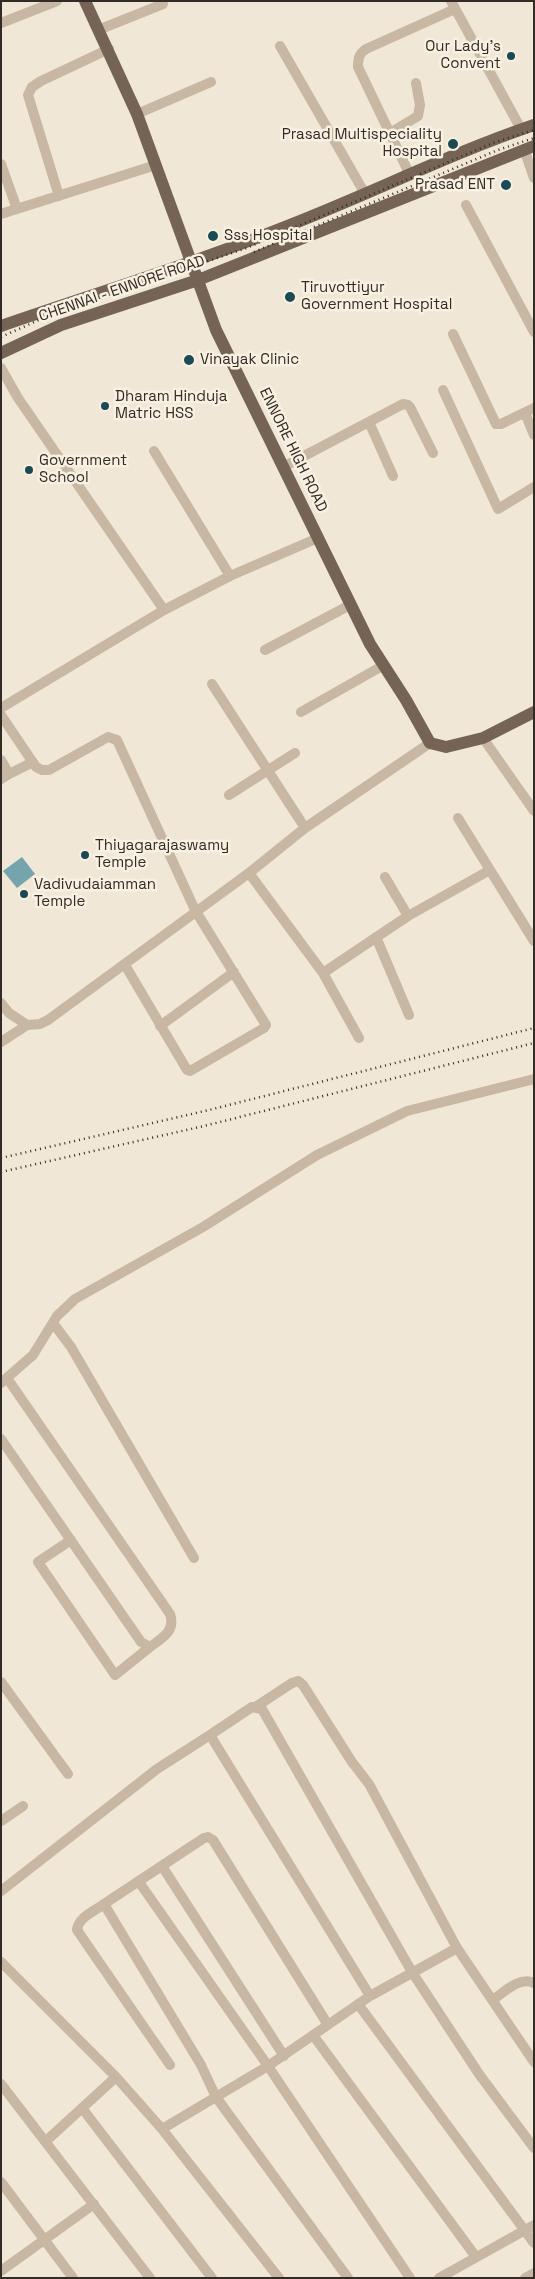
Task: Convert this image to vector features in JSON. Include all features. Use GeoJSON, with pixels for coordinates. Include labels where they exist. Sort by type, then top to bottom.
{"type":"FeatureCollection","features":[{"type":"Feature","properties":{"kind":"main road","name":"ENNORE HIGH ROAD"},"geometry":{"type":"LineString","coordinates":[[85,1],[137,114],[216,330],[370,644],[430,743]]}},
{"type":"Feature","properties":{"kind":"main road","name":"CHENNAI - ENNORE ROAD"},"geometry":{"type":"LineString","coordinates":[[1,326],[192,262],[280,229],[409,173],[534,125]]}},
{"type":"Feature","properties":{"kind":"main road","name":"CHENNAI - ENNORE ROAD"},"geometry":{"type":"LineString","coordinates":[[1,353],[61,325],[198,280],[529,148]]}},
{"type":"Feature","properties":{"kind":"main road"},"geometry":{"type":"LineString","coordinates":[[430,743],[446,746],[483,738],[534,712]]}},
{"type":"Feature","properties":{"kind":"street"},"geometry":{"type":"LineString","coordinates":[[1,23],[57,1]]}},
{"type":"Feature","properties":{"kind":"street"},"geometry":{"type":"LineString","coordinates":[[98,30],[163,4],[162,1]]}},
{"type":"Feature","properties":{"kind":"street"},"geometry":{"type":"LineString","coordinates":[[409,173],[358,67],[360,53],[453,5],[521,129]]}},
{"type":"Feature","properties":{"kind":"street"},"geometry":{"type":"LineString","coordinates":[[280,46],[364,192]]}},
{"type":"Feature","properties":{"kind":"street"},"geometry":{"type":"LineString","coordinates":[[59,196],[28,96],[32,87],[41,81],[109,50]]}},
{"type":"Feature","properties":{"kind":"street"},"geometry":{"type":"LineString","coordinates":[[137,114],[211,82]]}},
{"type":"Feature","properties":{"kind":"street"},"geometry":{"type":"LineString","coordinates":[[390,133],[418,116],[420,105],[416,84]]}},
{"type":"Feature","properties":{"kind":"street"},"geometry":{"type":"LineString","coordinates":[[529,148],[534,178]]}},
{"type":"Feature","properties":{"kind":"street"},"geometry":{"type":"LineString","coordinates":[[1,164],[17,209]]}},
{"type":"Feature","properties":{"kind":"street"},"geometry":{"type":"LineString","coordinates":[[1,214],[156,165]]}},
{"type":"Feature","properties":{"kind":"street"},"geometry":{"type":"LineString","coordinates":[[466,205],[534,332]]}},
{"type":"Feature","properties":{"kind":"street"},"geometry":{"type":"LineString","coordinates":[[453,334],[496,424],[501,424],[529,411],[534,435]]}},
{"type":"Feature","properties":{"kind":"street"},"geometry":{"type":"LineString","coordinates":[[1,368],[18,398],[164,610]]}},
{"type":"Feature","properties":{"kind":"street"},"geometry":{"type":"LineString","coordinates":[[443,390],[498,509],[534,487]]}},
{"type":"Feature","properties":{"kind":"street"},"geometry":{"type":"LineString","coordinates":[[283,467],[403,404],[408,404],[433,453]]}},
{"type":"Feature","properties":{"kind":"street"},"geometry":{"type":"LineString","coordinates":[[370,422],[393,476]]}},
{"type":"Feature","properties":{"kind":"street"},"geometry":{"type":"LineString","coordinates":[[154,450],[230,576]]}},
{"type":"Feature","properties":{"kind":"street"},"geometry":{"type":"LineString","coordinates":[[1,708],[164,610],[230,576],[318,538]]}},
{"type":"Feature","properties":{"kind":"street"},"geometry":{"type":"LineString","coordinates":[[265,650],[350,605]]}},
{"type":"Feature","properties":{"kind":"street"},"geometry":{"type":"LineString","coordinates":[[301,712],[384,665]]}},
{"type":"Feature","properties":{"kind":"street"},"geometry":{"type":"LineString","coordinates":[[212,684],[305,828]]}},
{"type":"Feature","properties":{"kind":"street"},"geometry":{"type":"LineString","coordinates":[[1,715],[33,762],[42,770],[49,770],[108,737],[117,740],[195,910],[265,1021],[264,1028],[190,1071],[187,1070],[125,965]]}},
{"type":"Feature","properties":{"kind":"street"},"geometry":{"type":"LineString","coordinates":[[483,738],[534,811]]}},
{"type":"Feature","properties":{"kind":"street"},"geometry":{"type":"LineString","coordinates":[[1,1042],[28,1025],[40,1024],[48,1020],[125,965],[195,910],[249,873],[305,828],[430,743]]}},
{"type":"Feature","properties":{"kind":"street"},"geometry":{"type":"LineString","coordinates":[[229,795],[295,753]]}},
{"type":"Feature","properties":{"kind":"street"},"geometry":{"type":"LineString","coordinates":[[1,760],[5,777],[33,762]]}},
{"type":"Feature","properties":{"kind":"street"},"geometry":{"type":"LineString","coordinates":[[458,818],[533,938]]}},
{"type":"Feature","properties":{"kind":"street"},"geometry":{"type":"LineString","coordinates":[[323,973],[408,916],[490,870]]}},
{"type":"Feature","properties":{"kind":"street"},"geometry":{"type":"LineString","coordinates":[[249,873],[323,973],[360,1038]]}},
{"type":"Feature","properties":{"kind":"street"},"geometry":{"type":"LineString","coordinates":[[385,877],[408,916]]}},
{"type":"Feature","properties":{"kind":"street"},"geometry":{"type":"LineString","coordinates":[[376,937],[409,1015]]}},
{"type":"Feature","properties":{"kind":"street"},"geometry":{"type":"LineString","coordinates":[[160,1026],[234,972]]}},
{"type":"Feature","properties":{"kind":"street"},"geometry":{"type":"LineString","coordinates":[[1,1003],[9,1013],[28,1025]]}},
{"type":"Feature","properties":{"kind":"street"},"geometry":{"type":"LineString","coordinates":[[71,1540],[38,1562],[115,1675],[167,1635],[172,1624],[170,1614],[4,1381],[33,1355],[53,1323],[66,1307],[84,1292],[203,1226],[317,1155],[407,1110],[534,1079]]}},
{"type":"Feature","properties":{"kind":"street"},"geometry":{"type":"LineString","coordinates":[[53,1323],[71,1347],[194,1558]]}},
{"type":"Feature","properties":{"kind":"street"},"geometry":{"type":"LineString","coordinates":[[1,1439],[141,1642],[150,1647]]}},
{"type":"Feature","properties":{"kind":"street"},"geometry":{"type":"LineString","coordinates":[[1,1891],[157,1769],[252,1707],[257,1706],[298,1681],[303,1685],[352,1762],[369,1784],[457,1948],[534,2062]]}},
{"type":"Feature","properties":{"kind":"street"},"geometry":{"type":"LineString","coordinates":[[1,1682],[68,1774]]}},
{"type":"Feature","properties":{"kind":"street"},"geometry":{"type":"LineString","coordinates":[[257,1706],[262,1709],[276,1732],[412,1972],[479,2074],[534,2148]]}},
{"type":"Feature","properties":{"kind":"street"},"geometry":{"type":"LineString","coordinates":[[210,1734],[370,1996]]}},
{"type":"Feature","properties":{"kind":"street"},"geometry":{"type":"LineString","coordinates":[[1,1822],[23,1806]]}},
{"type":"Feature","properties":{"kind":"street"},"geometry":{"type":"LineString","coordinates":[[170,2065],[77,1930],[77,1924],[204,1838],[208,1837],[213,1840],[328,2025]]}},
{"type":"Feature","properties":{"kind":"street"},"geometry":{"type":"LineString","coordinates":[[162,1866],[284,2056]]}},
{"type":"Feature","properties":{"kind":"street"},"geometry":{"type":"LineString","coordinates":[[139,1882],[268,2066],[410,2278]]}},
{"type":"Feature","properties":{"kind":"street"},"geometry":{"type":"LineString","coordinates":[[104,1904],[201,2065],[216,2097],[348,2278]]}},
{"type":"Feature","properties":{"kind":"street"},"geometry":{"type":"LineString","coordinates":[[162,2129],[284,2056],[370,1996],[457,1948]]}},
{"type":"Feature","properties":{"kind":"street"},"geometry":{"type":"LineString","coordinates":[[1,1962],[116,2077],[162,2129],[279,2278]]}},
{"type":"Feature","properties":{"kind":"street"},"geometry":{"type":"LineString","coordinates":[[493,2000],[519,1982],[526,1980],[534,1982]]}},
{"type":"Feature","properties":{"kind":"street"},"geometry":{"type":"LineString","coordinates":[[358,2004],[534,2244]]}},
{"type":"Feature","properties":{"kind":"street"},"geometry":{"type":"LineString","coordinates":[[313,2036],[476,2257]]}},
{"type":"Feature","properties":{"kind":"street"},"geometry":{"type":"LineString","coordinates":[[46,2141],[116,2077]]}},
{"type":"Feature","properties":{"kind":"street"},"geometry":{"type":"LineString","coordinates":[[1,2084],[150,2278]]}},
{"type":"Feature","properties":{"kind":"street"},"geometry":{"type":"LineString","coordinates":[[82,2108],[212,2278]]}},
{"type":"Feature","properties":{"kind":"street"},"geometry":{"type":"LineString","coordinates":[[1,2182],[73,2278]]}},
{"type":"Feature","properties":{"kind":"street"},"geometry":{"type":"LineString","coordinates":[[1,2271],[94,2204]]}},
{"type":"Feature","properties":{"kind":"street"},"geometry":{"type":"LineString","coordinates":[[439,2278],[534,2225]]}},
{"type":"Feature","properties":{"kind":"street"},"geometry":{"type":"LineString","coordinates":[[525,2278],[534,2273]]}},
{"type":"Feature","properties":{"kind":"water"},"geometry":{"type":"Polygon","coordinates":[[[22,857],[35,874],[17,888],[3,871],[22,857]]]}},
{"type":"Feature","properties":{"kind":"railway"},"geometry":{"type":"LineString","coordinates":[[1,337],[61,310],[244,249],[493,143],[534,130]]}},
{"type":"Feature","properties":{"kind":"railway"},"geometry":{"type":"LineString","coordinates":[[254,252],[498,150],[534,138]]}},
{"type":"Feature","properties":{"kind":"railway"},"geometry":{"type":"LineString","coordinates":[[1,1158],[209,1110],[534,1028]]}},
{"type":"Feature","properties":{"kind":"railway"},"geometry":{"type":"LineString","coordinates":[[1,1172],[204,1126],[534,1043]]}},
{"type":"Feature","properties":{"kind":"place","name":"Our Lady's Convent"},"geometry":{"type":"Point","coordinates":[511,56]}},
{"type":"Feature","properties":{"kind":"place","name":"Prasad Multispeciality Hospital"},"geometry":{"type":"Point","coordinates":[453,144]}},
{"type":"Feature","properties":{"kind":"place","name":"Prasad ENT"},"geometry":{"type":"Point","coordinates":[506,185]}},
{"type":"Feature","properties":{"kind":"place","name":"Sss Hospital"},"geometry":{"type":"Point","coordinates":[213,236]}},
{"type":"Feature","properties":{"kind":"place","name":"Tiruvottiyur Government Hospital"},"geometry":{"type":"Point","coordinates":[290,297]}},
{"type":"Feature","properties":{"kind":"place","name":"Vinayak Clinic"},"geometry":{"type":"Point","coordinates":[189,360]}},
{"type":"Feature","properties":{"kind":"place","name":"Dharam Hinduja Matric HSS"},"geometry":{"type":"Point","coordinates":[105,406]}},
{"type":"Feature","properties":{"kind":"place","name":"Government School"},"geometry":{"type":"Point","coordinates":[29,470]}},
{"type":"Feature","properties":{"kind":"place","name":"Thiyagarajaswamy Temple"},"geometry":{"type":"Point","coordinates":[85,855]}},
{"type":"Feature","properties":{"kind":"place","name":"Vadivudaiamman Temple"},"geometry":{"type":"Point","coordinates":[24,894]}}]}
